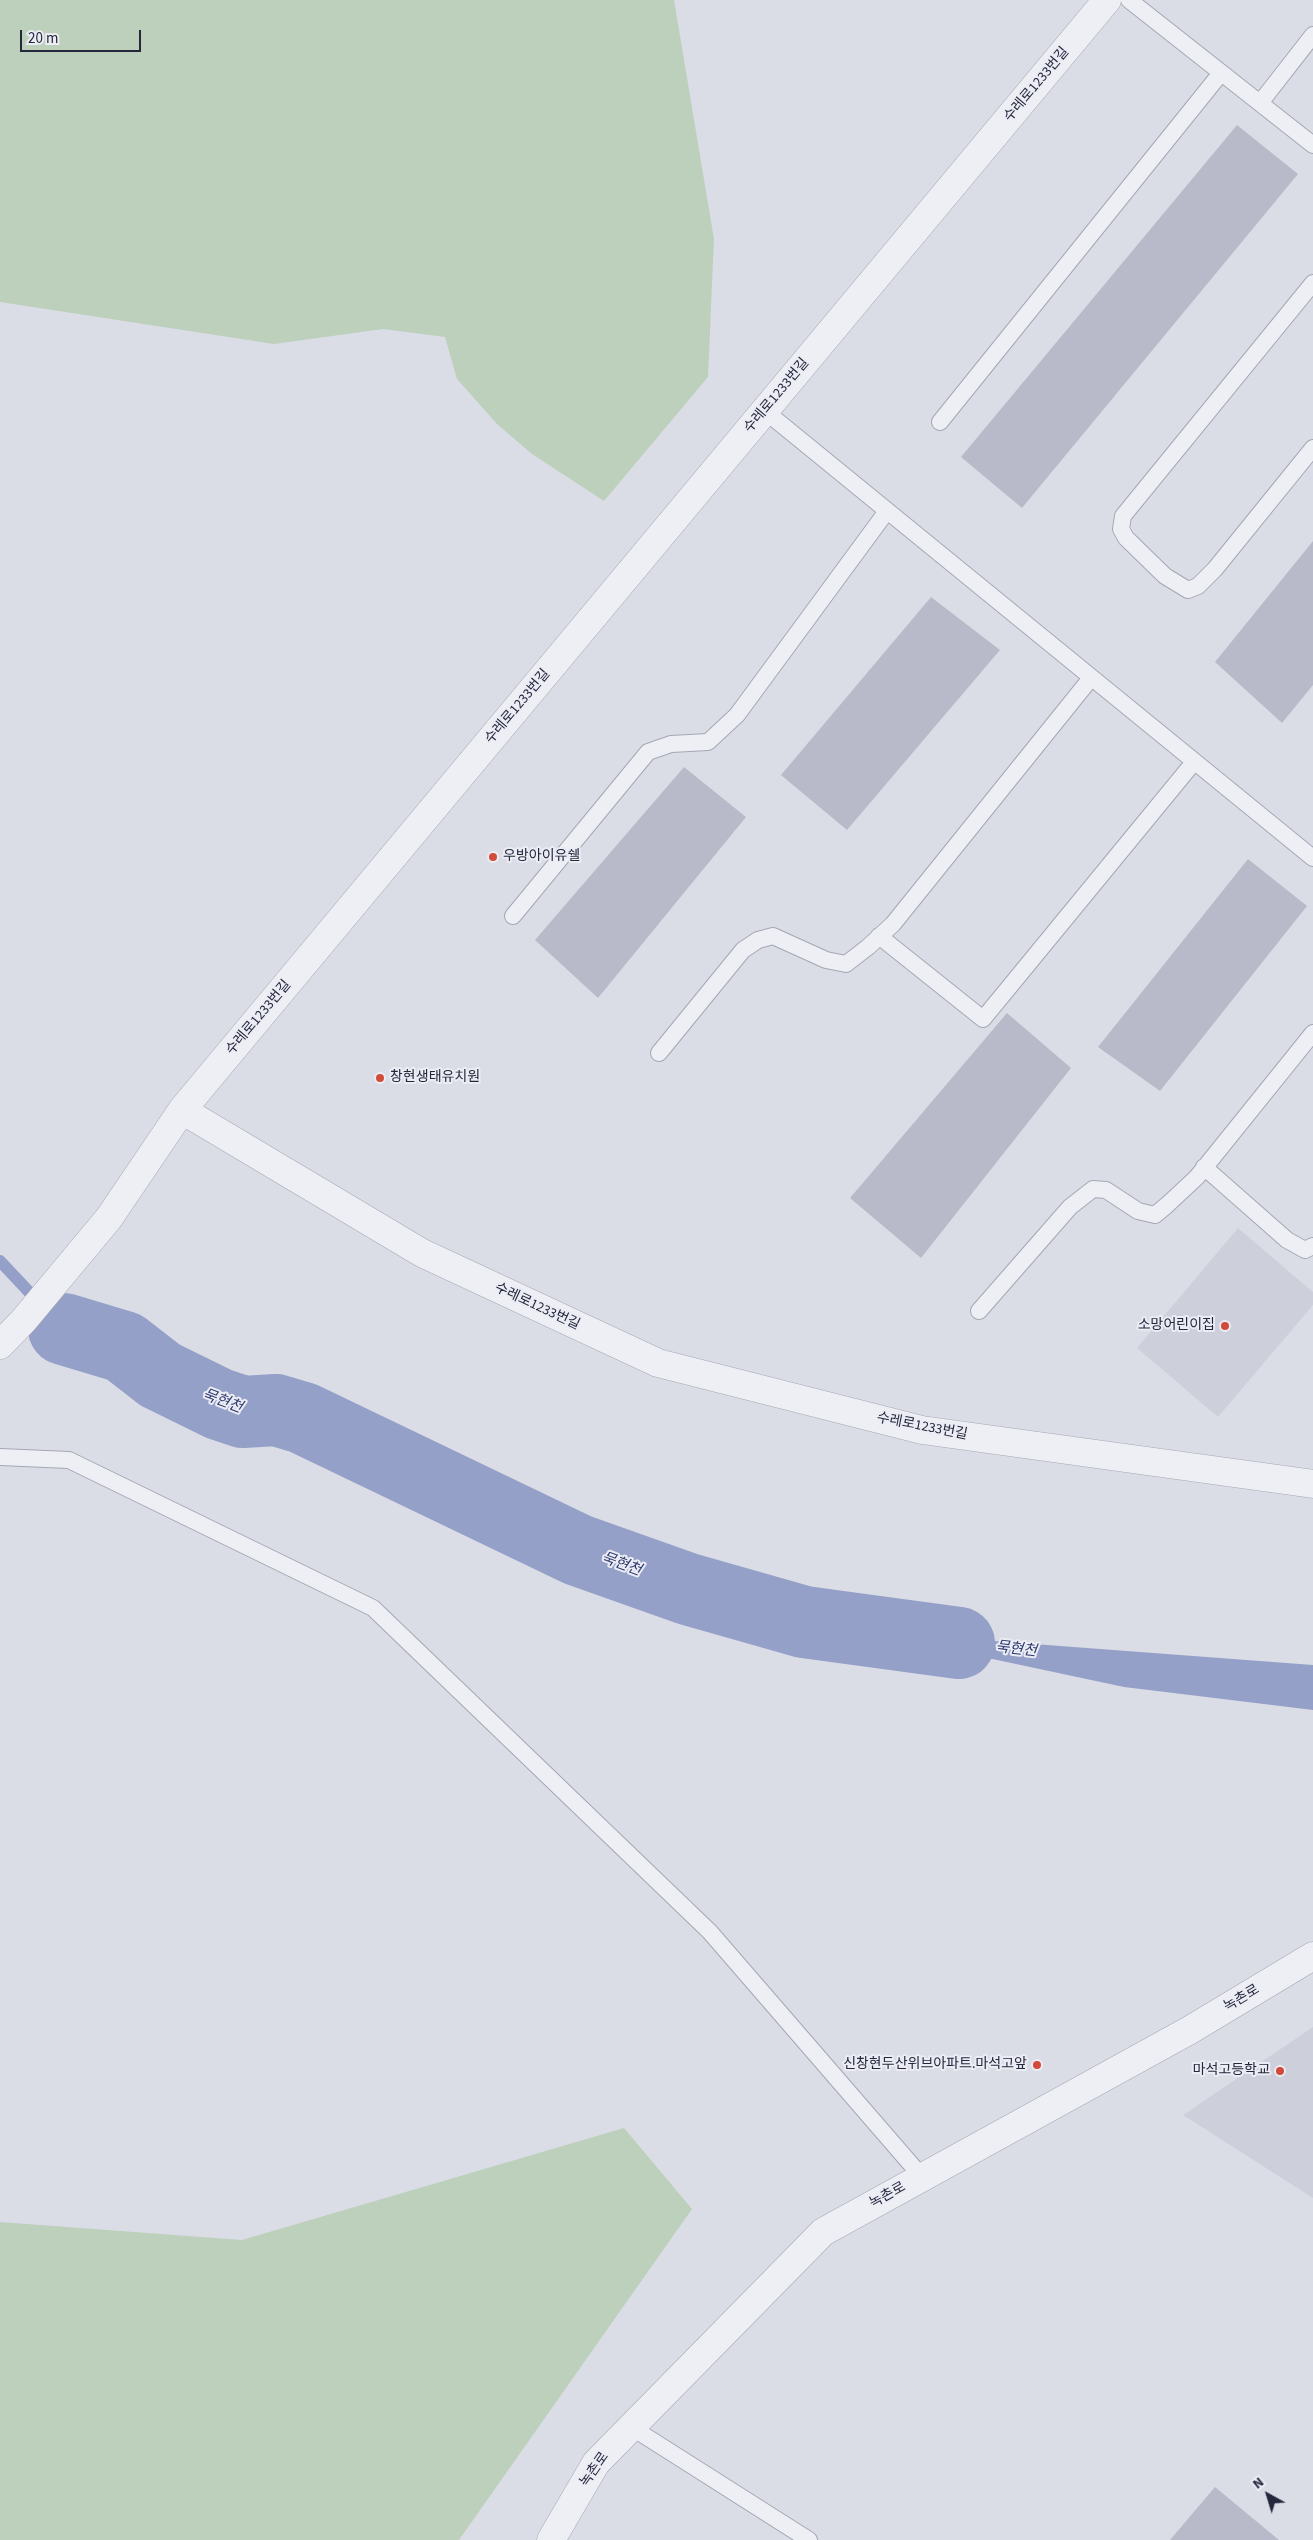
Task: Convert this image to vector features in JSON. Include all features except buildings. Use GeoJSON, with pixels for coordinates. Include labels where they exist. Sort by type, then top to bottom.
{"type":"FeatureCollection","features":[{"type":"Feature","properties":{"kind":"street","name":"수레로1233번길"},"geometry":{"type":"LineString","coordinates":[[1107,0],[182,1110],[422,1253],[658,1363],[922,1430],[1313,1484]]}},
{"type":"Feature","properties":{"kind":"street"},"geometry":{"type":"LineString","coordinates":[[0,1345],[24,1320],[109,1218],[182,1110]]}},
{"type":"Feature","properties":{"kind":"street","name":"녹촌로"},"geometry":{"type":"LineString","coordinates":[[551,2540],[596,2463],[823,2232],[1190,2030],[1313,1956]]}},
{"type":"Feature","properties":{"kind":"lane"},"geometry":{"type":"LineString","coordinates":[[1129,0],[1313,146]]}},
{"type":"Feature","properties":{"kind":"lane"},"geometry":{"type":"LineString","coordinates":[[1260,103],[1313,35]]}},
{"type":"Feature","properties":{"kind":"lane"},"geometry":{"type":"LineString","coordinates":[[940,422],[1221,74]]}},
{"type":"Feature","properties":{"kind":"lane"},"geometry":{"type":"LineString","coordinates":[[1313,283],[1123,516],[1120,529],[1126,538],[1165,576],[1188,590],[1198,586],[1215,569],[1313,448]]}},
{"type":"Feature","properties":{"kind":"lane"},"geometry":{"type":"LineString","coordinates":[[765,411],[1313,858]]}},
{"type":"Feature","properties":{"kind":"lane"},"geometry":{"type":"LineString","coordinates":[[514,916],[648,752],[671,744],[708,742],[737,715],[887,511]]}},
{"type":"Feature","properties":{"kind":"lane"},"geometry":{"type":"LineString","coordinates":[[659,1053],[743,950],[758,940],[773,936],[820,957],[846,964],[893,924],[1091,678]]}},
{"type":"Feature","properties":{"kind":"lane"},"geometry":{"type":"LineString","coordinates":[[879,936],[983,1019],[1194,762]]}},
{"type":"Feature","properties":{"kind":"lane"},"geometry":{"type":"LineString","coordinates":[[980,1311],[1070,1207],[1092,1189],[1106,1190],[1138,1211],[1156,1214],[1204,1168],[1313,1033]]}},
{"type":"Feature","properties":{"kind":"lane"},"geometry":{"type":"LineString","coordinates":[[1204,1168],[1287,1240],[1305,1250],[1313,1246]]}},
{"type":"Feature","properties":{"kind":"lane"},"geometry":{"type":"LineString","coordinates":[[0,1457],[69,1460],[373,1608],[710,1932],[922,2177]]}},
{"type":"Feature","properties":{"kind":"lane"},"geometry":{"type":"LineString","coordinates":[[631,2427],[809,2540]]}},
{"type":"Feature","properties":{"kind":"shaded area","name":"소망어린이집"},"geometry":{"type":"Polygon","coordinates":[[[1238,1228],[1313,1292],[1313,1305],[1218,1417],[1137,1348],[1238,1228]]]}},
{"type":"Feature","properties":{"kind":"shaded area","name":"마석고등학교"},"geometry":{"type":"Polygon","coordinates":[[[1313,2027],[1313,2198],[1183,2115],[1313,2027]]]}},
{"type":"Feature","properties":{"kind":"green space"},"geometry":{"type":"Polygon","coordinates":[[[0,0],[674,0],[714,239],[708,377],[604,501],[532,454],[497,424],[457,379],[445,337],[383,329],[274,344],[0,302],[0,0]]]}},
{"type":"Feature","properties":{"kind":"green space"},"geometry":{"type":"Polygon","coordinates":[[[624,2128],[692,2209],[459,2540],[0,2540],[0,2222],[242,2240],[624,2128]]]}},
{"type":"Feature","properties":{"kind":"water"},"geometry":{"type":"Polygon","coordinates":[[[861,1631],[1313,1665],[1313,1710],[1124,1687],[861,1631]]]}},
{"type":"Feature","properties":{"kind":"waterway","name":"묵현천"},"geometry":{"type":"LineString","coordinates":[[0,1261],[64,1329]]}},
{"type":"Feature","properties":{"kind":"waterway","name":"묵현천"},"geometry":{"type":"LineString","coordinates":[[64,1329],[124,1347],[160,1375],[219,1404],[243,1412],[276,1410],[303,1418],[578,1550],[688,1589],[804,1622],[959,1643]]}},
{"type":"Feature","properties":{"kind":"place","name":"우방아이유쉘"},"geometry":{"type":"Point","coordinates":[493,857]}},
{"type":"Feature","properties":{"kind":"place","name":"창현생태유치원"},"geometry":{"type":"Point","coordinates":[380,1078]}},
{"type":"Feature","properties":{"kind":"place","name":"소망어린이집"},"geometry":{"type":"Point","coordinates":[1225,1326]}},
{"type":"Feature","properties":{"kind":"place","name":"신창현두산위브아파트.마석고앞"},"geometry":{"type":"Point","coordinates":[1037,2065]}},
{"type":"Feature","properties":{"kind":"place","name":"마석고등학교"},"geometry":{"type":"Point","coordinates":[1280,2071]}}]}
